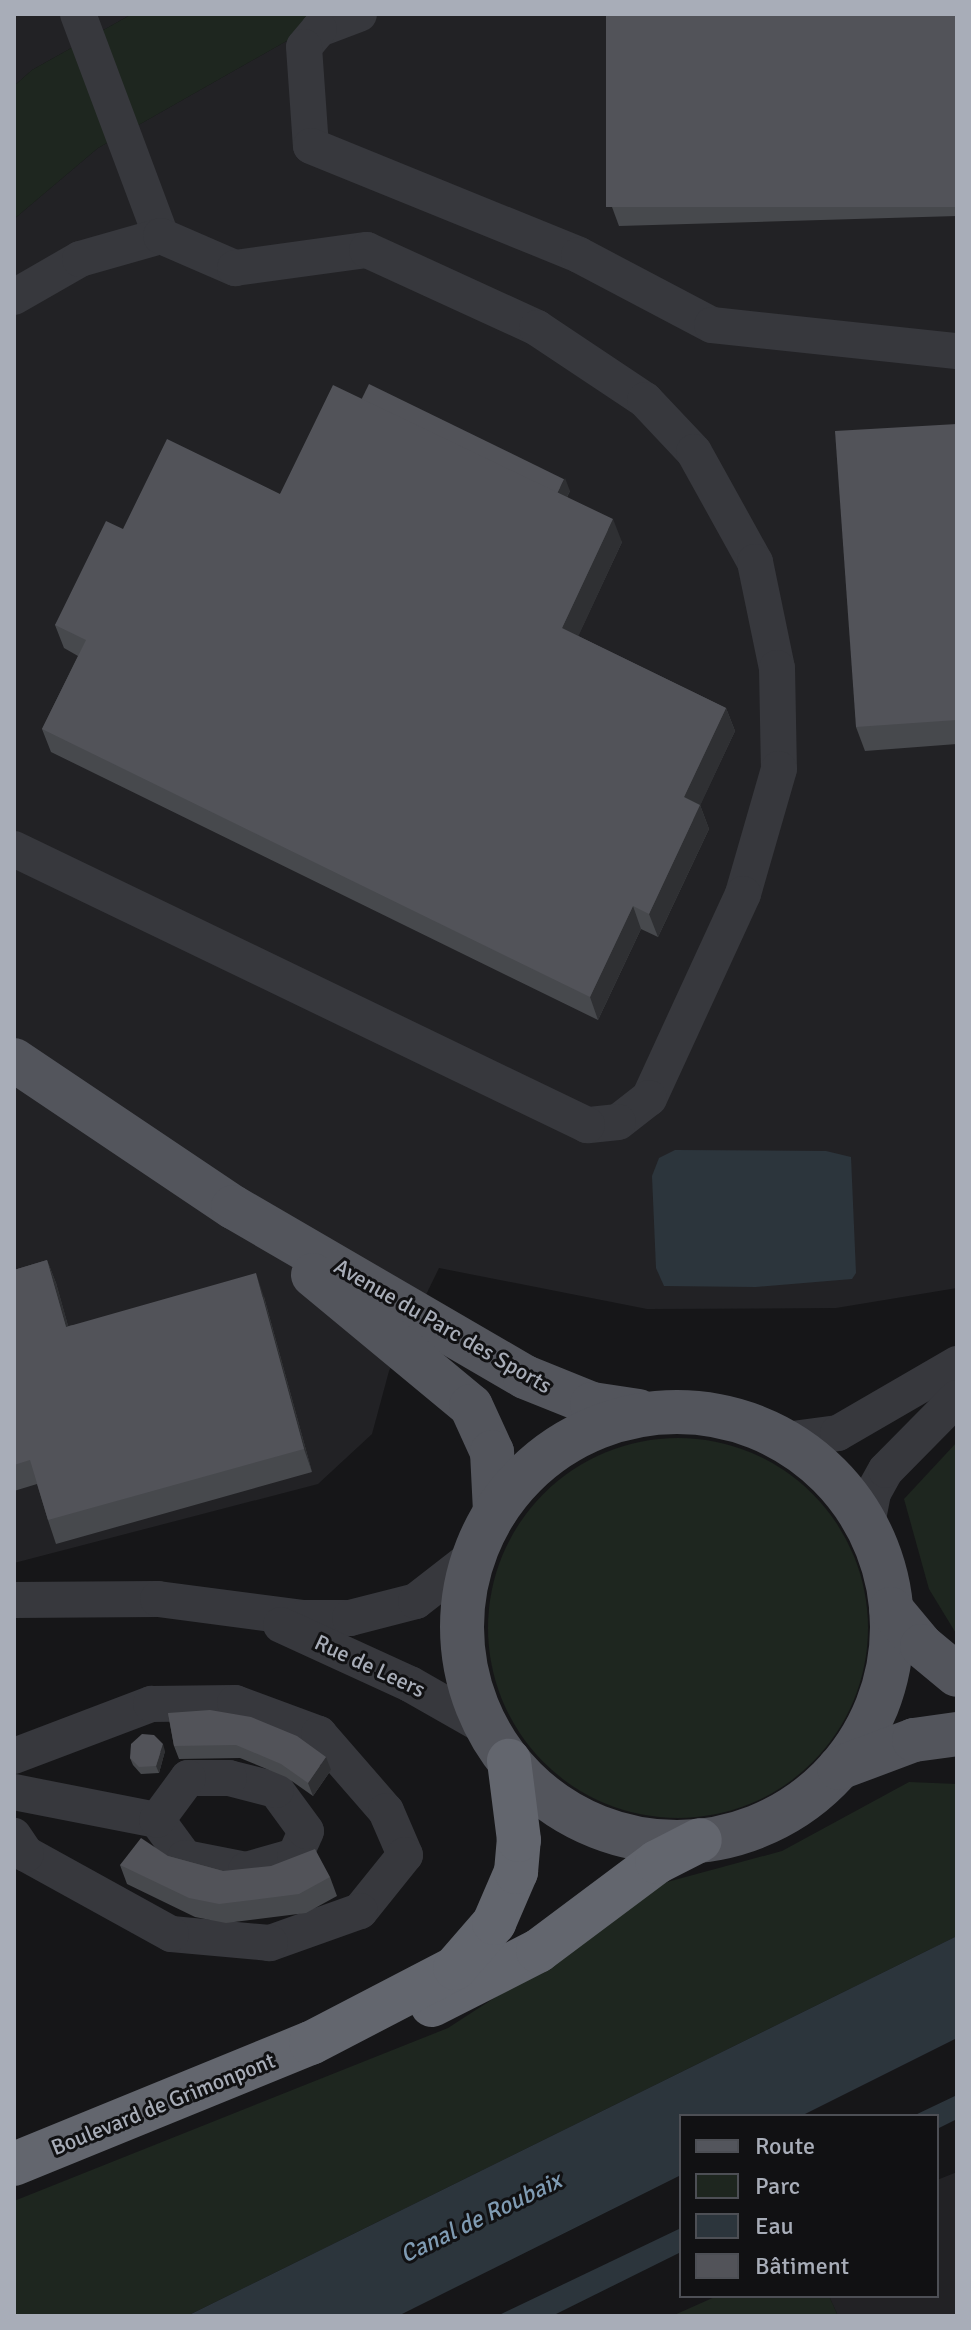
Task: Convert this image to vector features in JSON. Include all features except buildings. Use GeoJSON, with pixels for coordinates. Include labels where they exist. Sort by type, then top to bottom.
{"type":"FeatureCollection","features":[{"type":"Feature","properties":{"kind":"highway","name":"Boulevard de Grimonpont"},"geometry":{"type":"LineString","coordinates":[[311,2043],[436,1980],[484,1940],[505,1903],[517,1863],[498,1744]]}},
{"type":"Feature","properties":{"kind":"highway","name":"Boulevard de Grimonpont"},"geometry":{"type":"LineString","coordinates":[[14,2164],[311,2043],[434,2004],[495,1976],[577,1925],[657,1862],[700,1840]]}},
{"type":"Feature","properties":{"kind":"main road","name":"Avenue du Parc des Sports"},"geometry":{"type":"LineString","coordinates":[[14,1060],[233,1207],[548,1388],[592,1404],[665,1412]]}},
{"type":"Feature","properties":{"kind":"main road","name":"Avenue du Parc des Sports"},"geometry":{"type":"LineString","coordinates":[[233,1207],[465,1399],[489,1440],[495,1512]]}},
{"type":"Feature","properties":{"kind":"main road"},"geometry":{"type":"LineString","coordinates":[[839,1768],[878,1703],[891,1647],[891,1609],[883,1564],[867,1524],[832,1477],[785,1440],[736,1419],[665,1412],[625,1418],[568,1442],[520,1480],[495,1512],[475,1555],[464,1598],[463,1643],[470,1687],[498,1744],[542,1794],[594,1825],[652,1840],[700,1840],[744,1831],[785,1812],[839,1768],[914,1740],[957,1734]]}},
{"type":"Feature","properties":{"kind":"main road"},"geometry":{"type":"LineString","coordinates":[[891,1609],[922,1646],[957,1675]]}},
{"type":"Feature","properties":{"kind":"street"},"geometry":{"type":"LineString","coordinates":[[78,14],[161,236]]}},
{"type":"Feature","properties":{"kind":"street"},"geometry":{"type":"LineString","coordinates":[[359,14],[319,29],[304,47],[311,146],[579,255],[712,325],[957,351]]}},
{"type":"Feature","properties":{"kind":"street"},"geometry":{"type":"LineString","coordinates":[[14,297],[80,259],[161,236],[235,268],[367,250],[537,328],[645,400],[694,452],[755,562],[777,668],[779,769],[743,894],[649,1098],[618,1122],[587,1125],[14,849]]}},
{"type":"Feature","properties":{"kind":"street"},"geometry":{"type":"LineString","coordinates":[[785,1440],[838,1433],[957,1364]]}},
{"type":"Feature","properties":{"kind":"street"},"geometry":{"type":"LineString","coordinates":[[867,1524],[873,1493],[886,1470],[957,1398]]}},
{"type":"Feature","properties":{"kind":"street","name":"Rue de Leers"},"geometry":{"type":"LineString","coordinates":[[14,1600],[158,1599],[323,1619],[382,1613],[433,1592],[475,1555]]}},
{"type":"Feature","properties":{"kind":"street","name":"Rue de Leers"},"geometry":{"type":"LineString","coordinates":[[250,1611],[410,1684],[498,1744]]}},
{"type":"Feature","properties":{"kind":"street"},"geometry":{"type":"LineString","coordinates":[[14,1756],[151,1704],[235,1703],[319,1734],[386,1811],[405,1855],[360,1911],[270,1943],[171,1934],[26,1854],[14,1836]]}},
{"type":"Feature","properties":{"kind":"street"},"geometry":{"type":"LineString","coordinates":[[14,1792],[157,1820]]}},
{"type":"Feature","properties":{"kind":"shaded area"},"geometry":{"type":"Polygon","coordinates":[[[14,14],[132,14],[32,70],[14,86],[14,14]]]}},
{"type":"Feature","properties":{"kind":"shaded area"},"geometry":{"type":"Polygon","coordinates":[[[334,14],[957,14],[957,1288],[836,1308],[647,1309],[439,1268],[389,1371],[372,1434],[318,1484],[14,1563],[14,219],[98,148],[334,14]]]}},
{"type":"Feature","properties":{"kind":"shaded area"},"geometry":{"type":"Polygon","coordinates":[[[957,2172],[957,2316],[838,2316],[830,2298],[939,2298],[939,2179],[957,2172]]]}},
{"type":"Feature","properties":{"kind":"green space"},"geometry":{"type":"Polygon","coordinates":[[[132,14],[334,14],[98,148],[14,219],[14,86],[32,70],[132,14]]]}},
{"type":"Feature","properties":{"kind":"green space"},"geometry":{"type":"Polygon","coordinates":[[[659,1438],[697,1438],[733,1446],[768,1460],[813,1493],[836,1522],[854,1555],[865,1591],[868,1628],[865,1665],[854,1701],[836,1734],[813,1763],[784,1786],[751,1804],[697,1818],[659,1818],[623,1810],[588,1796],[557,1775],[531,1749],[510,1718],[496,1683],[488,1647],[488,1609],[496,1573],[510,1538],[531,1507],[557,1481],[588,1460],[623,1446],[659,1438]]]}},
{"type":"Feature","properties":{"kind":"green space"},"geometry":{"type":"Polygon","coordinates":[[[957,1442],[957,1635],[929,1589],[904,1499],[957,1442]]]}},
{"type":"Feature","properties":{"kind":"green space"},"geometry":{"type":"Polygon","coordinates":[[[909,1782],[957,1784],[957,1936],[187,2316],[14,2316],[14,2201],[448,2028],[536,1971],[645,1888],[782,1851],[909,1782]]]}},
{"type":"Feature","properties":{"kind":"green space"},"geometry":{"type":"Polygon","coordinates":[[[712,2298],[830,2298],[838,2316],[672,2316],[712,2298]]]}},
{"type":"Feature","properties":{"kind":"water"},"geometry":{"type":"Polygon","coordinates":[[[675,1150],[826,1151],[851,1157],[856,1273],[852,1279],[756,1287],[664,1286],[656,1268],[652,1176],[659,1158],[675,1150]]]}},
{"type":"Feature","properties":{"kind":"water","name":"Canal de Roubaix"},"geometry":{"type":"Polygon","coordinates":[[[957,1936],[957,2038],[805,2114],[679,2114],[679,2176],[398,2316],[187,2316],[957,1936]]]}},
{"type":"Feature","properties":{"kind":"water"},"geometry":{"type":"Polygon","coordinates":[[[957,2095],[957,2119],[939,2128],[939,2114],[917,2114],[957,2095]]]}},
{"type":"Feature","properties":{"kind":"water"},"geometry":{"type":"Polygon","coordinates":[[[679,2229],[679,2253],[552,2316],[497,2316],[679,2229]]]}}]}
